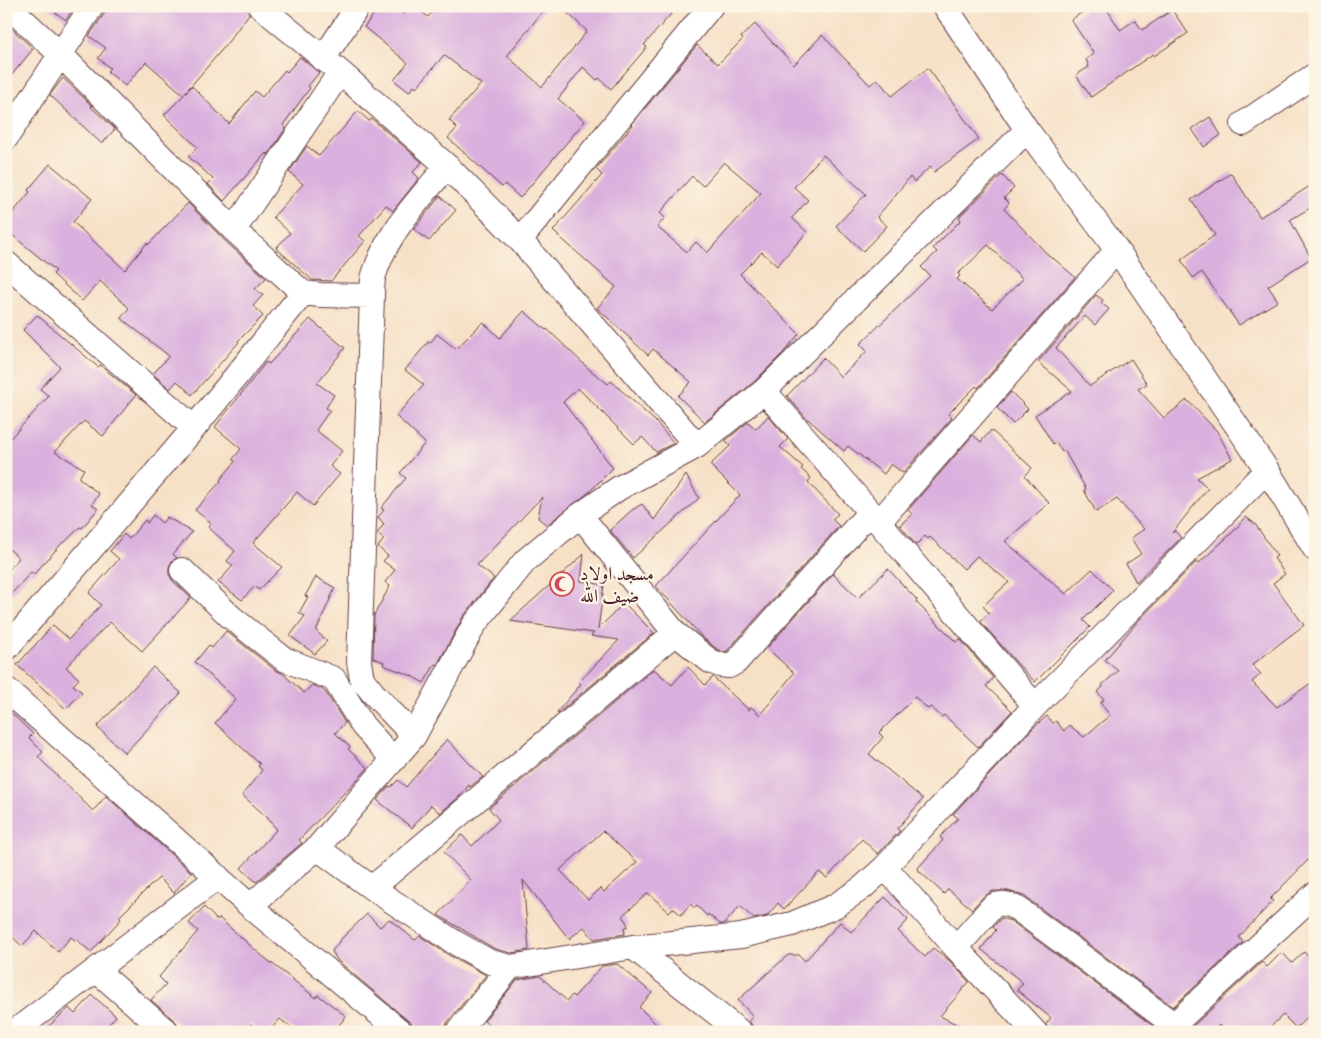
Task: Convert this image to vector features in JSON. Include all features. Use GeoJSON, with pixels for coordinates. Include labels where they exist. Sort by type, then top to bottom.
{"type":"FeatureCollection","features":[{"type":"Feature","properties":{"kind":"street"},"geometry":{"type":"LineString","coordinates":[[8,6],[60,54],[234,230],[302,293],[320,296],[372,296]]}},
{"type":"Feature","properties":{"kind":"street"},"geometry":{"type":"LineString","coordinates":[[6,138],[92,6]]}},
{"type":"Feature","properties":{"kind":"street"},"geometry":{"type":"LineString","coordinates":[[260,6],[447,166],[520,240],[697,446]]}},
{"type":"Feature","properties":{"kind":"street"},"geometry":{"type":"LineString","coordinates":[[234,230],[331,65],[358,6]]}},
{"type":"Feature","properties":{"kind":"street"},"geometry":{"type":"LineString","coordinates":[[520,240],[711,6]]}},
{"type":"Feature","properties":{"kind":"street"},"geometry":{"type":"LineString","coordinates":[[945,6],[1027,130],[1117,250],[1267,470],[1315,549]]}},
{"type":"Feature","properties":{"kind":"street"},"geometry":{"type":"LineString","coordinates":[[1243,124],[1315,75]]}},
{"type":"Feature","properties":{"kind":"street"},"geometry":{"type":"LineString","coordinates":[[250,906],[317,848],[414,736],[474,625],[525,561],[580,515],[620,488],[697,446],[764,391],[1027,130]]}},
{"type":"Feature","properties":{"kind":"street"},"geometry":{"type":"LineString","coordinates":[[414,736],[362,679],[359,662],[372,296],[374,274],[383,251],[402,222],[447,166]]}},
{"type":"Feature","properties":{"kind":"street"},"geometry":{"type":"LineString","coordinates":[[580,515],[674,633],[710,661],[720,666],[729,666],[736,662],[874,517],[1117,250]]}},
{"type":"Feature","properties":{"kind":"street"},"geometry":{"type":"LineString","coordinates":[[6,263],[194,428]]}},
{"type":"Feature","properties":{"kind":"street"},"geometry":{"type":"LineString","coordinates":[[6,649],[194,428],[302,293]]}},
{"type":"Feature","properties":{"kind":"street"},"geometry":{"type":"LineString","coordinates":[[764,391],[1035,706]]}},
{"type":"Feature","properties":{"kind":"street"},"geometry":{"type":"LineString","coordinates":[[317,848],[372,888],[475,954],[490,962],[510,967],[633,947],[741,936],[792,924],[834,906],[862,888],[885,867],[1035,706],[1267,470]]}},
{"type":"Feature","properties":{"kind":"street"},"geometry":{"type":"LineString","coordinates":[[182,570],[231,617],[284,659],[334,679],[363,726],[394,760]]}},
{"type":"Feature","properties":{"kind":"street"},"geometry":{"type":"LineString","coordinates":[[372,888],[674,633]]}},
{"type":"Feature","properties":{"kind":"street"},"geometry":{"type":"LineString","coordinates":[[6,689],[250,906],[401,1032]]}},
{"type":"Feature","properties":{"kind":"street"},"geometry":{"type":"LineString","coordinates":[[885,867],[956,948],[1035,1032]]}},
{"type":"Feature","properties":{"kind":"street"},"geometry":{"type":"LineString","coordinates":[[14,1032],[218,877]]}},
{"type":"Feature","properties":{"kind":"street"},"geometry":{"type":"LineString","coordinates":[[956,948],[993,906],[1000,903],[1007,904],[1018,909],[1169,1028],[1315,894]]}},
{"type":"Feature","properties":{"kind":"street"},"geometry":{"type":"LineString","coordinates":[[633,947],[740,1032]]}},
{"type":"Feature","properties":{"kind":"street"},"geometry":{"type":"LineString","coordinates":[[470,1027],[510,967]]}},
{"type":"Feature","properties":{"kind":"street"},"geometry":{"type":"LineString","coordinates":[[96,970],[167,1032]]}},
{"type":"Feature","properties":{"kind":"building"},"geometry":{"type":"Polygon","coordinates":[[[46,6],[75,6],[66,20],[46,6]]]}},
{"type":"Feature","properties":{"kind":"building"},"geometry":{"type":"Polygon","coordinates":[[[106,6],[247,6],[249,14],[225,46],[184,94],[192,86],[229,124],[255,91],[262,97],[285,70],[287,72],[300,57],[319,73],[308,86],[310,88],[283,125],[286,128],[268,155],[266,153],[224,201],[208,184],[213,179],[188,156],[197,147],[164,115],[184,95],[146,62],[125,86],[107,71],[110,68],[98,58],[106,48],[89,36],[104,14],[106,6]]]}},
{"type":"Feature","properties":{"kind":"building"},"geometry":{"type":"Polygon","coordinates":[[[380,6],[394,6],[404,14],[411,6],[415,6],[428,17],[438,6],[547,6],[507,56],[542,87],[587,31],[560,6],[678,6],[644,45],[647,47],[611,89],[599,78],[597,80],[583,67],[558,99],[585,121],[520,198],[505,184],[502,187],[448,138],[457,128],[449,120],[481,84],[444,55],[416,88],[414,86],[409,92],[394,80],[408,63],[364,27],[380,6]]]}},
{"type":"Feature","properties":{"kind":"building"},"geometry":{"type":"Polygon","coordinates":[[[1091,6],[1105,6],[1120,30],[1135,20],[1142,30],[1172,10],[1188,33],[1154,56],[1153,54],[1091,97],[1076,75],[1089,67],[1086,59],[1094,54],[1071,20],[1091,6]]]}},
{"type":"Feature","properties":{"kind":"building"},"geometry":{"type":"Polygon","coordinates":[[[6,23],[33,49],[6,82],[6,23]]]}},
{"type":"Feature","properties":{"kind":"building"},"geometry":{"type":"Polygon","coordinates":[[[755,24],[794,65],[822,35],[870,85],[877,79],[892,96],[928,68],[979,139],[934,172],[930,167],[914,182],[910,177],[877,217],[887,226],[863,251],[836,226],[866,194],[823,155],[794,187],[808,200],[792,218],[807,232],[777,266],[762,252],[740,274],[799,334],[755,381],[705,422],[678,396],[691,382],[653,349],[648,355],[597,308],[616,287],[553,231],[602,175],[596,169],[697,45],[718,64],[743,39],[741,37],[755,24]],[[724,162],[703,186],[692,176],[660,213],[665,218],[657,227],[687,252],[696,242],[707,253],[761,193],[724,162]]]}},
{"type":"Feature","properties":{"kind":"building"},"geometry":{"type":"Polygon","coordinates":[[[63,78],[115,129],[102,144],[50,95],[63,78]]]}},
{"type":"Feature","properties":{"kind":"building"},"geometry":{"type":"Polygon","coordinates":[[[358,111],[369,121],[372,119],[422,162],[413,172],[419,178],[393,211],[386,205],[359,236],[365,241],[331,281],[312,280],[276,248],[290,233],[273,217],[303,184],[289,172],[307,146],[319,156],[358,111]]]}},
{"type":"Feature","properties":{"kind":"building"},"geometry":{"type":"Polygon","coordinates":[[[1210,117],[1221,135],[1204,147],[1192,129],[1210,117]]]}},
{"type":"Feature","properties":{"kind":"building"},"geometry":{"type":"Polygon","coordinates":[[[50,164],[92,199],[73,222],[125,270],[147,243],[148,245],[188,203],[224,240],[266,278],[255,289],[263,295],[253,306],[263,316],[238,341],[192,395],[177,381],[170,389],[153,374],[169,356],[121,318],[129,308],[100,281],[82,301],[53,274],[56,271],[6,230],[6,221],[30,192],[28,190],[50,164]]]}},
{"type":"Feature","properties":{"kind":"building"},"geometry":{"type":"Polygon","coordinates":[[[1231,173],[1260,217],[1315,183],[1315,205],[1290,220],[1311,258],[1268,286],[1278,301],[1239,325],[1202,272],[1193,278],[1181,260],[1215,235],[1191,200],[1231,173]]]}},
{"type":"Feature","properties":{"kind":"building"},"geometry":{"type":"Polygon","coordinates":[[[1002,175],[1014,188],[1004,198],[1009,203],[1004,209],[1052,259],[1075,277],[978,388],[976,386],[948,414],[952,418],[903,473],[891,464],[884,474],[848,446],[844,451],[808,420],[787,396],[823,358],[841,377],[867,351],[860,344],[930,276],[921,267],[937,252],[933,248],[961,220],[959,217],[1002,175]],[[988,245],[958,274],[960,276],[957,279],[992,309],[1023,279],[988,245]]]}},
{"type":"Feature","properties":{"kind":"building"},"geometry":{"type":"Polygon","coordinates":[[[440,196],[456,210],[429,241],[414,229],[440,196]]]}},
{"type":"Feature","properties":{"kind":"building"},"geometry":{"type":"Polygon","coordinates":[[[1096,295],[1103,300],[1101,303],[1109,309],[1095,325],[1085,316],[1056,348],[1090,386],[1131,359],[1147,384],[1138,389],[1164,418],[1187,400],[1217,431],[1232,459],[1197,478],[1208,488],[1172,533],[1175,531],[1181,538],[1136,582],[1126,564],[1141,554],[1131,538],[1144,529],[1117,499],[1096,512],[1084,490],[1086,489],[1064,450],[1062,452],[1056,442],[1053,444],[1035,415],[1072,391],[1038,362],[1096,295]]]}},
{"type":"Feature","properties":{"kind":"building"},"geometry":{"type":"Polygon","coordinates":[[[524,311],[547,329],[590,370],[608,384],[611,381],[655,421],[674,443],[656,452],[642,437],[634,444],[578,388],[563,402],[613,468],[588,493],[547,525],[538,518],[542,497],[477,565],[494,578],[463,617],[437,665],[435,664],[424,683],[410,675],[383,665],[384,662],[373,658],[374,615],[390,586],[385,582],[395,570],[383,561],[388,556],[378,547],[384,539],[377,534],[384,524],[378,517],[384,510],[381,508],[406,478],[400,473],[425,443],[396,416],[424,385],[405,370],[437,334],[456,349],[483,322],[500,338],[524,311]]]}},
{"type":"Feature","properties":{"kind":"building"},"geometry":{"type":"Polygon","coordinates":[[[37,315],[98,367],[100,365],[136,395],[103,436],[84,421],[55,452],[84,469],[79,478],[99,494],[92,504],[98,509],[82,528],[80,527],[63,542],[34,574],[31,572],[6,600],[6,573],[19,558],[6,546],[6,443],[49,396],[40,389],[60,367],[23,330],[37,315]]]}},
{"type":"Feature","properties":{"kind":"building"},"geometry":{"type":"Polygon","coordinates":[[[310,319],[345,348],[317,383],[334,395],[326,408],[330,410],[316,430],[342,451],[330,466],[340,474],[313,506],[297,492],[253,543],[282,567],[259,590],[255,586],[242,600],[218,582],[233,566],[227,561],[235,551],[208,527],[211,523],[195,510],[221,481],[235,462],[233,459],[241,449],[215,427],[266,362],[269,364],[310,319]]]}},
{"type":"Feature","properties":{"kind":"building"},"geometry":{"type":"Polygon","coordinates":[[[1011,392],[1028,409],[1013,424],[997,408],[1011,392]]]}},
{"type":"Feature","properties":{"kind":"building"},"geometry":{"type":"Polygon","coordinates":[[[768,416],[788,439],[780,447],[803,467],[801,469],[811,478],[808,482],[838,514],[832,519],[839,526],[727,651],[723,652],[702,637],[656,586],[740,495],[710,465],[730,446],[725,441],[748,422],[756,429],[768,416]]]}},
{"type":"Feature","properties":{"kind":"building"},"geometry":{"type":"Polygon","coordinates":[[[991,430],[1032,468],[1025,476],[1049,503],[1005,541],[1066,594],[1092,569],[1113,590],[1083,620],[1090,627],[1035,682],[980,621],[989,613],[983,606],[1009,582],[977,556],[964,569],[930,537],[928,539],[925,536],[916,545],[900,525],[912,514],[908,510],[973,435],[981,442],[991,430]]]}},
{"type":"Feature","properties":{"kind":"building"},"geometry":{"type":"Polygon","coordinates":[[[686,475],[699,498],[633,558],[610,530],[632,510],[642,504],[654,520],[686,475]]]}},
{"type":"Feature","properties":{"kind":"building"},"geometry":{"type":"Polygon","coordinates":[[[153,515],[162,523],[167,517],[192,532],[173,554],[177,558],[172,561],[169,567],[169,574],[172,580],[191,598],[142,651],[110,622],[66,667],[79,679],[73,685],[82,692],[66,709],[17,665],[53,625],[69,639],[101,605],[89,593],[119,559],[110,551],[124,534],[129,539],[145,520],[147,523],[153,515]]]}},
{"type":"Feature","properties":{"kind":"building"},"geometry":{"type":"Polygon","coordinates":[[[1246,517],[1255,524],[1277,556],[1274,558],[1285,574],[1273,583],[1304,625],[1252,665],[1261,674],[1252,682],[1277,707],[1315,680],[1315,853],[1270,899],[1273,901],[1239,937],[1243,942],[1173,1007],[1024,896],[1008,891],[993,891],[983,897],[972,909],[948,889],[944,894],[917,869],[943,840],[940,837],[958,818],[953,814],[1033,728],[1047,716],[1053,723],[1056,721],[1064,731],[1069,725],[1084,737],[1110,715],[1100,703],[1104,700],[1097,692],[1118,671],[1105,660],[1138,621],[1196,562],[1198,564],[1233,532],[1246,517]]]}},
{"type":"Feature","properties":{"kind":"building"},"geometry":{"type":"Polygon","coordinates":[[[584,554],[581,581],[604,585],[598,629],[624,603],[654,633],[558,713],[581,684],[579,682],[619,640],[591,636],[594,633],[510,621],[584,554]]]}},
{"type":"Feature","properties":{"kind":"building"},"geometry":{"type":"Polygon","coordinates":[[[888,569],[917,600],[916,602],[956,642],[960,639],[993,678],[986,686],[1012,711],[978,747],[944,715],[942,717],[931,707],[928,709],[915,697],[879,733],[883,737],[869,754],[923,799],[897,829],[900,831],[878,854],[862,839],[827,878],[819,872],[784,909],[778,903],[767,916],[754,919],[740,906],[724,924],[720,924],[708,914],[707,916],[697,906],[695,908],[690,904],[681,915],[673,908],[669,912],[648,893],[623,915],[628,926],[624,928],[625,934],[594,939],[584,927],[569,939],[523,880],[529,950],[511,953],[495,949],[438,915],[471,880],[444,852],[462,835],[472,846],[499,820],[489,808],[654,669],[672,685],[688,667],[705,685],[713,677],[749,710],[751,707],[760,715],[794,673],[767,648],[833,574],[858,598],[888,569]],[[603,831],[560,870],[588,900],[601,888],[604,892],[637,862],[603,831]]]}},
{"type":"Feature","properties":{"kind":"building"},"geometry":{"type":"Polygon","coordinates":[[[316,577],[335,588],[316,631],[327,641],[315,654],[290,636],[305,616],[299,613],[308,597],[305,596],[316,577]]]}},
{"type":"Feature","properties":{"kind":"building"},"geometry":{"type":"Polygon","coordinates":[[[226,631],[275,670],[282,673],[304,693],[312,685],[322,689],[345,723],[335,733],[350,747],[348,749],[368,768],[299,840],[302,843],[256,882],[241,868],[277,829],[268,818],[242,795],[262,770],[258,766],[260,764],[215,723],[236,699],[195,662],[209,645],[212,648],[226,631]]]}},
{"type":"Feature","properties":{"kind":"building"},"geometry":{"type":"Polygon","coordinates":[[[153,667],[181,693],[125,753],[97,727],[153,667]]]}},
{"type":"Feature","properties":{"kind":"building"},"geometry":{"type":"Polygon","coordinates":[[[6,708],[33,734],[29,738],[43,752],[38,757],[93,811],[106,796],[191,872],[174,893],[159,878],[119,917],[121,919],[91,952],[71,937],[58,952],[36,931],[22,946],[6,931],[6,708]]]}},
{"type":"Feature","properties":{"kind":"building"},"geometry":{"type":"Polygon","coordinates":[[[447,739],[483,777],[470,787],[469,785],[458,798],[440,813],[431,805],[412,828],[377,800],[389,786],[391,787],[398,780],[406,787],[447,739]]]}},
{"type":"Feature","properties":{"kind":"building"},"geometry":{"type":"Polygon","coordinates":[[[885,897],[908,920],[898,931],[925,957],[933,948],[950,961],[969,982],[940,1016],[972,1032],[753,1032],[753,1027],[749,1021],[753,1016],[738,1000],[788,955],[799,955],[805,961],[840,922],[851,932],[885,897]]]}},
{"type":"Feature","properties":{"kind":"building"},"geometry":{"type":"Polygon","coordinates":[[[204,907],[217,920],[219,918],[260,954],[316,998],[318,995],[346,1016],[334,1032],[297,1032],[280,1019],[268,1032],[260,1032],[251,1024],[244,1032],[180,1032],[180,1027],[176,1022],[151,1000],[166,984],[159,977],[198,931],[189,923],[204,907]]]}},
{"type":"Feature","properties":{"kind":"building"},"geometry":{"type":"Polygon","coordinates":[[[367,914],[380,927],[389,919],[415,940],[420,936],[447,954],[486,975],[447,1023],[444,1032],[421,1032],[337,960],[332,951],[342,938],[367,914]]]}},
{"type":"Feature","properties":{"kind":"building"},"geometry":{"type":"Polygon","coordinates":[[[1001,918],[1011,921],[1153,1026],[1148,1032],[1048,1032],[1046,1024],[1051,1018],[1017,990],[1023,983],[981,949],[996,930],[993,927],[1001,918]]]}},
{"type":"Feature","properties":{"kind":"building"},"geometry":{"type":"Polygon","coordinates":[[[1282,952],[1292,963],[1304,952],[1315,964],[1315,1010],[1296,1028],[1283,1015],[1265,1032],[1225,1032],[1219,1025],[1212,1032],[1197,1032],[1192,1027],[1262,962],[1267,967],[1282,952]]]}},
{"type":"Feature","properties":{"kind":"building"},"geometry":{"type":"Polygon","coordinates":[[[617,964],[652,993],[639,1007],[664,1032],[496,1032],[484,1021],[517,980],[540,976],[567,1001],[572,995],[574,997],[602,966],[617,964]]]}},
{"type":"Feature","properties":{"kind":"building"},"geometry":{"type":"Polygon","coordinates":[[[92,995],[116,1016],[102,1032],[42,1032],[69,1008],[75,1014],[92,995]]]}},
{"type":"Feature","properties":{"kind":"place","name":"مسجد اولاد ضيف الله"},"geometry":{"type":"Point","coordinates":[562,584]}}]}
